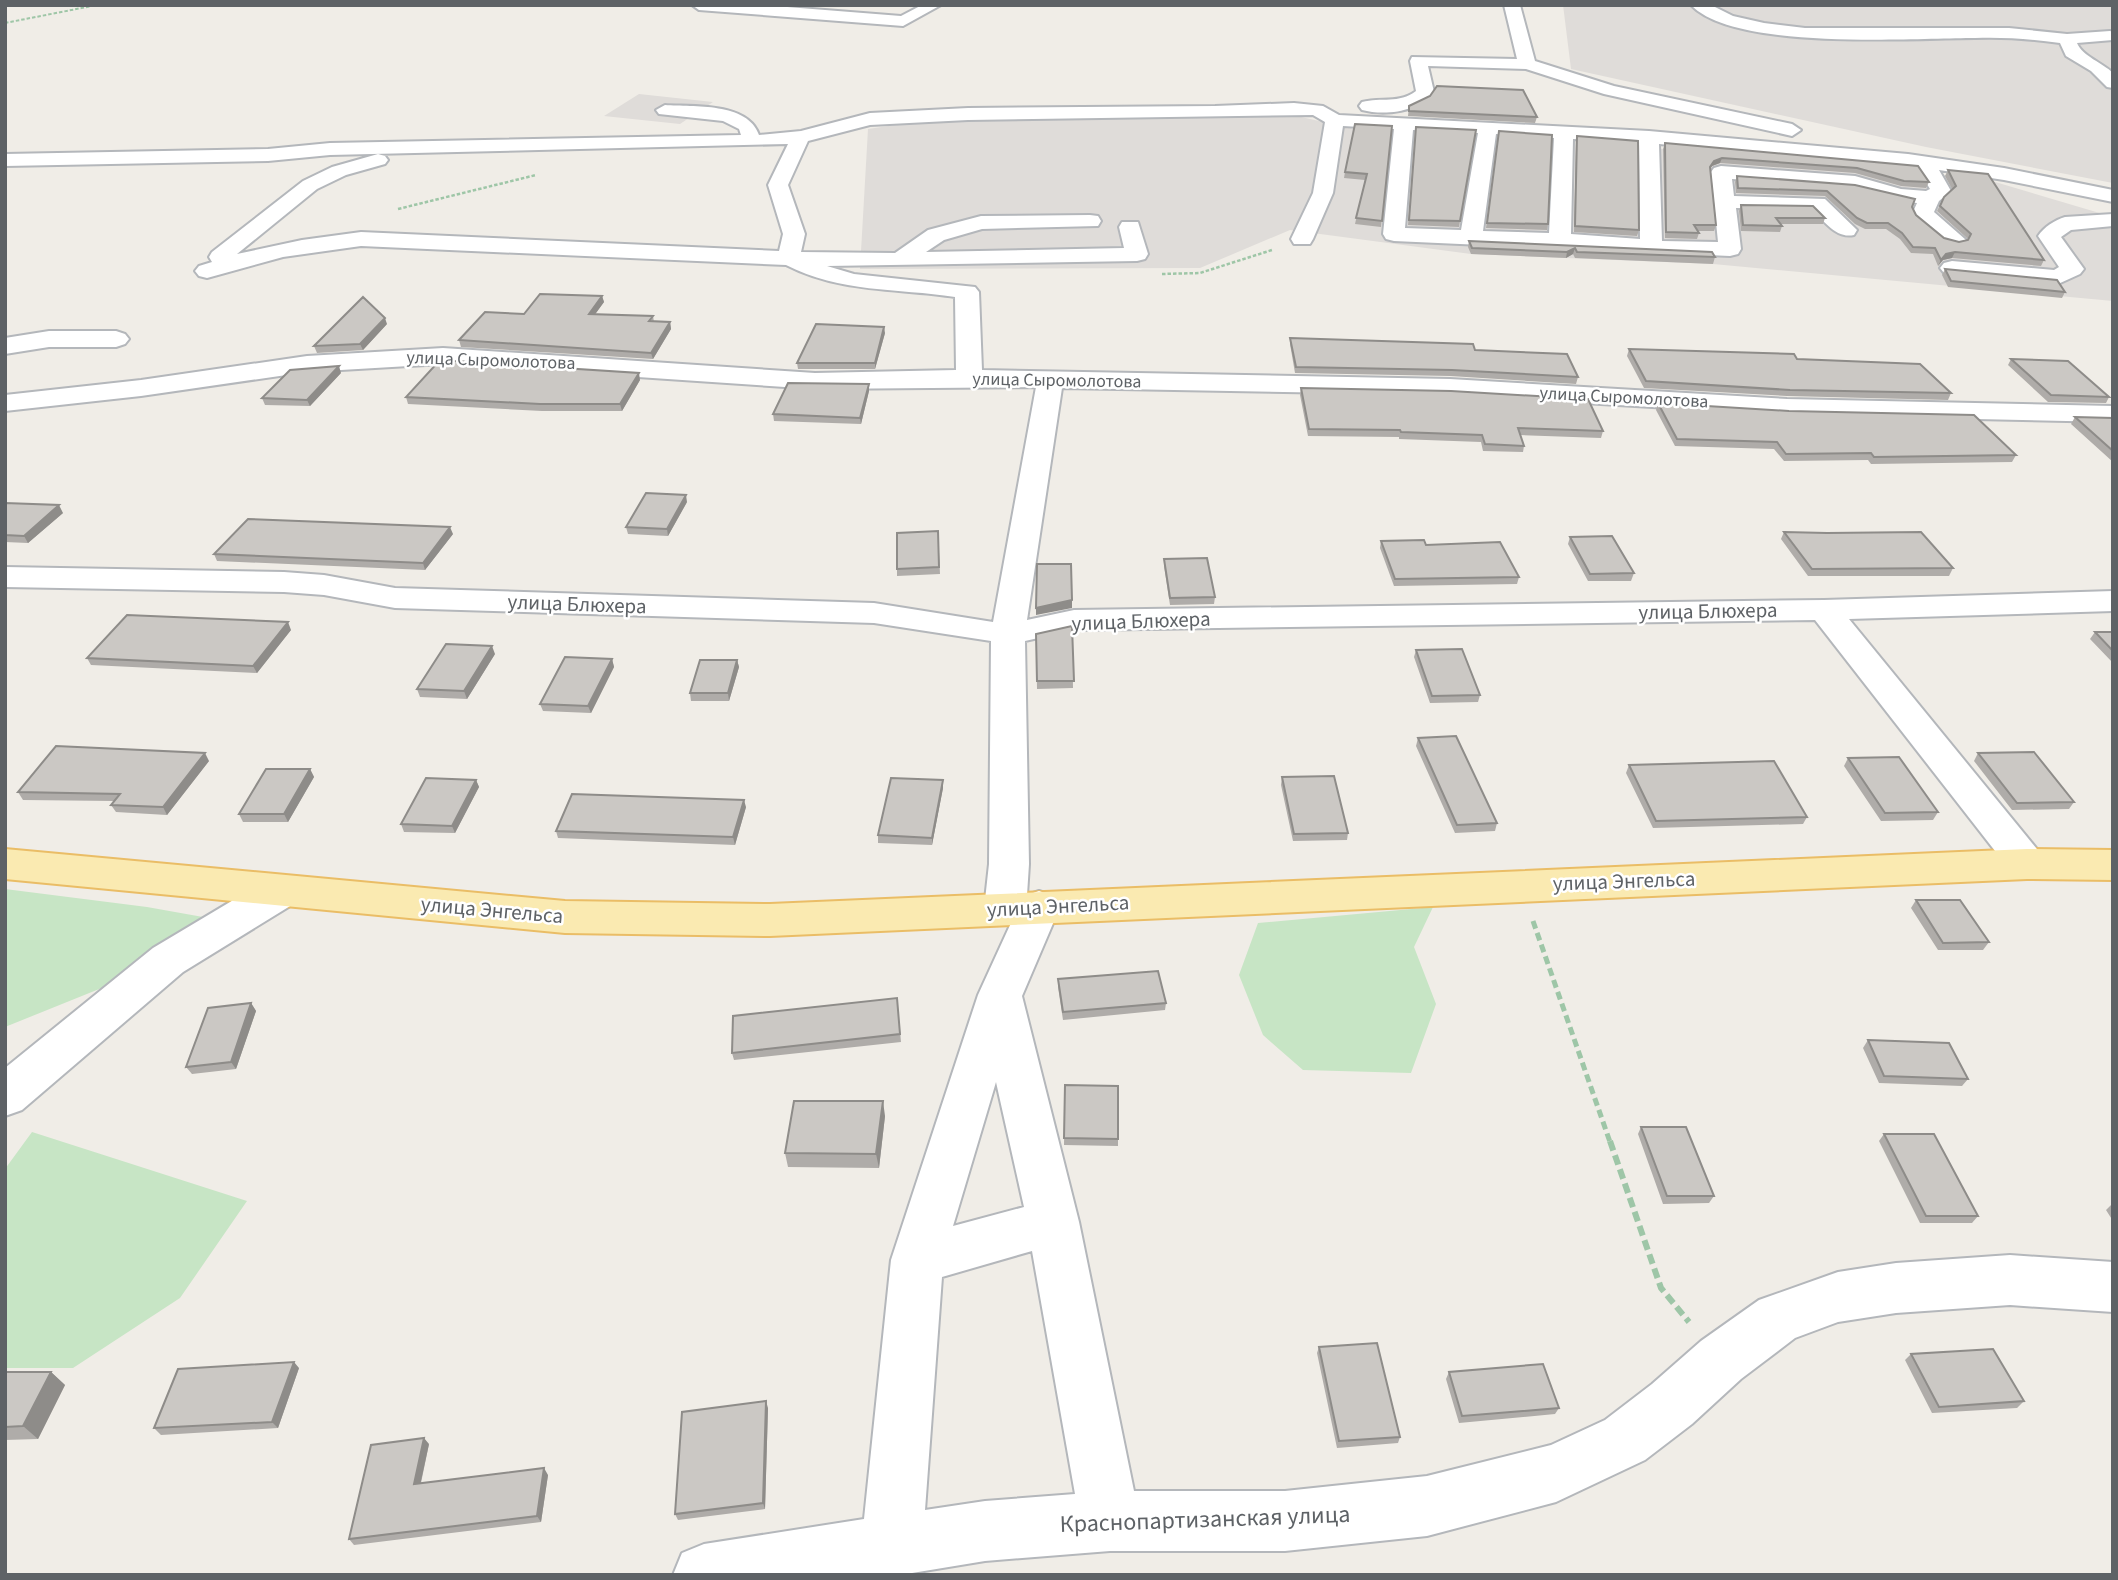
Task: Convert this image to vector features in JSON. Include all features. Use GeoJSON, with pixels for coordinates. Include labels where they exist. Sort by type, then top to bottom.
{"type":"FeatureCollection","features":[{"type":"Feature","properties":{"kind":"main road","name":"улица Энгельса"},"geometry":{"type":"LineString","coordinates":[[5,864],[280,892],[579,918],[771,920],[2027,864],[2113,865]]}},
{"type":"Feature","properties":{"kind":"street"},"geometry":{"type":"LineString","coordinates":[[699,5],[903,20],[934,5]]}},
{"type":"Feature","properties":{"kind":"street"},"geometry":{"type":"LineString","coordinates":[[1512,5],[1527,64]]}},
{"type":"Feature","properties":{"kind":"street"},"geometry":{"type":"LineString","coordinates":[[1698,5],[1741,24],[1821,34],[2069,31],[2112,36]]}},
{"type":"Feature","properties":{"kind":"street"},"geometry":{"type":"LineString","coordinates":[[2069,31],[2072,52],[2097,67],[2113,83]]}},
{"type":"Feature","properties":{"kind":"street"},"geometry":{"type":"LineString","coordinates":[[1472,42],[1488,80]]}},
{"type":"Feature","properties":{"kind":"street"},"geometry":{"type":"LineString","coordinates":[[120,177],[268,155],[330,149],[752,141],[802,137],[870,119],[968,114],[1215,112],[1406,103],[1421,98],[1425,92],[1418,61],[1527,64],[1610,90],[1766,123],[1924,163],[1941,191],[1930,198],[1923,214],[1955,240]]}},
{"type":"Feature","properties":{"kind":"street"},"geometry":{"type":"LineString","coordinates":[[1306,109],[1317,110],[1335,120],[1649,137],[1924,163],[2004,174],[2113,196]]}},
{"type":"Feature","properties":{"kind":"street"},"geometry":{"type":"LineString","coordinates":[[666,110],[727,116],[747,126],[752,141]]}},
{"type":"Feature","properties":{"kind":"street"},"geometry":{"type":"LineString","coordinates":[[1302,239],[1322,193],[1335,120]]}},
{"type":"Feature","properties":{"kind":"street"},"geometry":{"type":"LineString","coordinates":[[1404,125],[1394,234],[1730,249],[1721,172],[1855,182],[1899,195],[1930,198]]}},
{"type":"Feature","properties":{"kind":"street"},"geometry":{"type":"LineString","coordinates":[[1471,237],[1488,127]]}},
{"type":"Feature","properties":{"kind":"street"},"geometry":{"type":"LineString","coordinates":[[1560,240],[1564,132]]}},
{"type":"Feature","properties":{"kind":"street"},"geometry":{"type":"LineString","coordinates":[[789,257],[794,234],[778,185],[784,168],[802,137]]}},
{"type":"Feature","properties":{"kind":"street"},"geometry":{"type":"LineString","coordinates":[[1649,137],[1651,247]]}},
{"type":"Feature","properties":{"kind":"street"},"geometry":{"type":"LineString","coordinates":[[454,147],[367,161],[310,185],[260,228],[230,247],[207,271],[249,256],[304,245],[361,239],[901,260],[1137,254],[1130,228]]}},
{"type":"Feature","properties":{"kind":"street"},"geometry":{"type":"LineString","coordinates":[[5,160],[220,153],[268,155]]}},
{"type":"Feature","properties":{"kind":"street"},"geometry":{"type":"LineString","coordinates":[[2015,199],[2065,186]]}},
{"type":"Feature","properties":{"kind":"street"},"geometry":{"type":"LineString","coordinates":[[1725,202],[1818,203],[1846,230]]}},
{"type":"Feature","properties":{"kind":"street"},"geometry":{"type":"LineString","coordinates":[[1952,268],[2058,277],[2072,270],[2049,236],[2065,224],[2113,220]]}},
{"type":"Feature","properties":{"kind":"street"},"geometry":{"type":"LineString","coordinates":[[901,260],[936,235],[981,223],[1090,221]]}},
{"type":"Feature","properties":{"kind":"street"},"geometry":{"type":"LineString","coordinates":[[789,257],[819,273],[857,282],[967,292],[970,378]]}},
{"type":"Feature","properties":{"kind":"street"},"geometry":{"type":"LineString","coordinates":[[5,346],[49,340],[116,339]]}},
{"type":"Feature","properties":{"kind":"street","name":"улица Сыромолотова"},"geometry":{"type":"LineString","coordinates":[[5,403],[141,388],[307,364],[378,358],[488,357],[815,381],[970,378],[1223,383],[1289,399],[1360,407],[1411,409],[1554,393],[1787,407],[2113,414]]}},
{"type":"Feature","properties":{"kind":"street"},"geometry":{"type":"LineString","coordinates":[[892,1545],[917,1260],[1000,995],[1022,908],[1009,864],[1008,635],[1050,381]]}},
{"type":"Feature","properties":{"kind":"street","name":"улица Блюхера"},"geometry":{"type":"LineString","coordinates":[[5,577],[285,582],[324,585],[395,598],[874,613],[1008,635],[1074,620],[1824,610],[2113,601]]}},
{"type":"Feature","properties":{"kind":"street"},"geometry":{"type":"LineString","coordinates":[[1824,610],[2027,864]]}},
{"type":"Feature","properties":{"kind":"street"},"geometry":{"type":"LineString","coordinates":[[5,1096],[169,960],[280,892]]}},
{"type":"Feature","properties":{"kind":"street"},"geometry":{"type":"LineString","coordinates":[[1000,995],[1053,1222],[1110,1521]]}},
{"type":"Feature","properties":{"kind":"street"},"geometry":{"type":"LineString","coordinates":[[917,1260],[1053,1222]]}},
{"type":"Feature","properties":{"kind":"street","name":"Краснопартизанская улица"},"geometry":{"type":"LineString","coordinates":[[704,1575],[985,1531],[1110,1521],[1285,1521],[1427,1506],[1556,1474],[1625,1440],[1672,1404],[1721,1360],[1778,1318],[1838,1297],[1896,1288],[2010,1280],[2113,1287]]}},
{"type":"Feature","properties":{"kind":"path"},"geometry":{"type":"LineString","coordinates":[[5,23],[97,5]]}},
{"type":"Feature","properties":{"kind":"path"},"geometry":{"type":"LineString","coordinates":[[392,211],[547,172]]}},
{"type":"Feature","properties":{"kind":"path"},"geometry":{"type":"LineString","coordinates":[[1520,885],[1661,1288],[1721,1360]]}},
{"type":"Feature","properties":{"kind":"shaded area"},"geometry":{"type":"Polygon","coordinates":[[[1563,5],[2113,5],[2113,183],[1926,147],[1571,69],[1563,5]]]}},
{"type":"Feature","properties":{"kind":"shaded area"},"geometry":{"type":"Polygon","coordinates":[[[639,94],[713,102],[680,124],[604,116],[639,94]]]}},
{"type":"Feature","properties":{"kind":"shaded area"},"geometry":{"type":"Polygon","coordinates":[[[1301,117],[1355,129],[1431,129],[1502,134],[1985,179],[2113,217],[2113,301],[1713,264],[1471,254],[1290,230],[1200,268],[860,269],[868,129],[943,118],[1301,117]]]}},
{"type":"Feature","properties":{"kind":"green space"},"geometry":{"type":"Polygon","coordinates":[[[5,889],[203,917],[129,977],[5,1027],[5,889]]]}},
{"type":"Feature","properties":{"kind":"green space"},"geometry":{"type":"Polygon","coordinates":[[[1433,907],[1414,947],[1436,1004],[1411,1073],[1303,1070],[1263,1035],[1239,975],[1258,923],[1433,907]]]}},
{"type":"Feature","properties":{"kind":"green space"},"geometry":{"type":"Polygon","coordinates":[[[32,1132],[247,1201],[180,1298],[73,1368],[5,1368],[5,1169],[32,1132]]]}},
{"type":"Feature","properties":{"kind":"building"},"geometry":{"type":"Polygon","coordinates":[[[1437,86],[1523,90],[1537,117],[1409,111],[1409,106],[1430,96],[1437,86]]]}},
{"type":"Feature","properties":{"kind":"building"},"geometry":{"type":"Polygon","coordinates":[[[1355,124],[1392,126],[1382,221],[1356,218],[1367,174],[1345,172],[1355,124]]]}},
{"type":"Feature","properties":{"kind":"building"},"geometry":{"type":"Polygon","coordinates":[[[1416,127],[1476,130],[1460,221],[1409,220],[1416,127]]]}},
{"type":"Feature","properties":{"kind":"building"},"geometry":{"type":"Polygon","coordinates":[[[1499,131],[1552,135],[1548,224],[1487,223],[1499,131]]]}},
{"type":"Feature","properties":{"kind":"building"},"geometry":{"type":"Polygon","coordinates":[[[1577,136],[1638,141],[1639,230],[1575,226],[1577,136]]]}},
{"type":"Feature","properties":{"kind":"building"},"geometry":{"type":"Polygon","coordinates":[[[1665,143],[1918,166],[1929,182],[1904,181],[1857,168],[1722,158],[1714,161],[1710,167],[1716,225],[1694,225],[1699,233],[1666,232],[1665,143]]]}},
{"type":"Feature","properties":{"kind":"building"},"geometry":{"type":"Polygon","coordinates":[[[1948,170],[1988,174],[2044,260],[1955,252],[1946,254],[1941,260],[1935,248],[1913,247],[1902,233],[1888,223],[1867,223],[1857,218],[1827,191],[1738,188],[1737,176],[1855,185],[1915,199],[1912,207],[1916,215],[1944,238],[1959,242],[1968,240],[1971,234],[1940,206],[1944,197],[1956,186],[1948,170]]]}},
{"type":"Feature","properties":{"kind":"building"},"geometry":{"type":"Polygon","coordinates":[[[1741,205],[1813,206],[1825,218],[1776,218],[1782,226],[1743,225],[1741,205]]]}},
{"type":"Feature","properties":{"kind":"building"},"geometry":{"type":"Polygon","coordinates":[[[1469,241],[1712,252],[1715,257],[1577,252],[1575,248],[1567,252],[1472,248],[1469,241]]]}},
{"type":"Feature","properties":{"kind":"building"},"geometry":{"type":"Polygon","coordinates":[[[1945,269],[2057,280],[2065,292],[1951,281],[1945,269]]]}},
{"type":"Feature","properties":{"kind":"building"},"geometry":{"type":"Polygon","coordinates":[[[540,294],[602,296],[589,314],[653,316],[649,321],[670,322],[651,353],[459,340],[485,312],[524,314],[540,294]]]}},
{"type":"Feature","properties":{"kind":"building"},"geometry":{"type":"Polygon","coordinates":[[[363,297],[385,318],[360,344],[314,346],[363,297]]]}},
{"type":"Feature","properties":{"kind":"building"},"geometry":{"type":"Polygon","coordinates":[[[816,324],[884,327],[875,363],[797,363],[816,324]]]}},
{"type":"Feature","properties":{"kind":"building"},"geometry":{"type":"Polygon","coordinates":[[[1290,338],[1473,344],[1475,350],[1567,354],[1578,377],[1452,370],[1296,367],[1290,338]]]}},
{"type":"Feature","properties":{"kind":"building"},"geometry":{"type":"Polygon","coordinates":[[[1629,349],[1794,354],[1797,359],[1920,364],[1951,393],[1790,390],[1646,381],[1629,349]]]}},
{"type":"Feature","properties":{"kind":"building"},"geometry":{"type":"Polygon","coordinates":[[[2011,359],[2068,361],[2109,397],[2051,395],[2011,359]]]}},
{"type":"Feature","properties":{"kind":"building"},"geometry":{"type":"Polygon","coordinates":[[[440,360],[639,373],[620,404],[540,404],[406,397],[440,360]]]}},
{"type":"Feature","properties":{"kind":"building"},"geometry":{"type":"Polygon","coordinates":[[[339,366],[307,400],[262,398],[290,370],[339,366]]]}},
{"type":"Feature","properties":{"kind":"building"},"geometry":{"type":"Polygon","coordinates":[[[788,383],[869,384],[860,418],[773,414],[788,383]]]}},
{"type":"Feature","properties":{"kind":"building"},"geometry":{"type":"Polygon","coordinates":[[[1301,388],[1451,391],[1588,399],[1603,431],[1518,428],[1524,446],[1485,444],[1482,435],[1400,430],[1309,429],[1301,388]]]}},
{"type":"Feature","properties":{"kind":"building"},"geometry":{"type":"Polygon","coordinates":[[[1658,403],[1789,411],[1974,415],[2016,455],[1874,457],[1871,453],[1786,454],[1777,442],[1677,439],[1658,403]]]}},
{"type":"Feature","properties":{"kind":"building"},"geometry":{"type":"Polygon","coordinates":[[[2075,417],[2113,418],[2113,451],[2075,417]]]}},
{"type":"Feature","properties":{"kind":"building"},"geometry":{"type":"Polygon","coordinates":[[[646,493],[686,495],[667,529],[626,527],[646,493]]]}},
{"type":"Feature","properties":{"kind":"building"},"geometry":{"type":"Polygon","coordinates":[[[5,503],[59,505],[24,536],[5,535],[5,503]]]}},
{"type":"Feature","properties":{"kind":"building"},"geometry":{"type":"Polygon","coordinates":[[[248,519],[450,527],[423,563],[214,554],[248,519]]]}},
{"type":"Feature","properties":{"kind":"building"},"geometry":{"type":"Polygon","coordinates":[[[938,531],[939,567],[897,569],[897,533],[938,531]]]}},
{"type":"Feature","properties":{"kind":"building"},"geometry":{"type":"Polygon","coordinates":[[[1784,532],[1921,532],[1953,568],[1812,569],[1784,532]]]}},
{"type":"Feature","properties":{"kind":"building"},"geometry":{"type":"Polygon","coordinates":[[[1612,536],[1634,573],[1590,574],[1570,537],[1612,536]]]}},
{"type":"Feature","properties":{"kind":"building"},"geometry":{"type":"Polygon","coordinates":[[[1424,540],[1426,545],[1500,542],[1519,577],[1395,579],[1381,541],[1424,540]]]}},
{"type":"Feature","properties":{"kind":"building"},"geometry":{"type":"Polygon","coordinates":[[[1207,558],[1215,597],[1170,598],[1164,559],[1207,558]]]}},
{"type":"Feature","properties":{"kind":"building"},"geometry":{"type":"Polygon","coordinates":[[[1037,564],[1071,564],[1072,600],[1036,608],[1037,564]]]}},
{"type":"Feature","properties":{"kind":"building"},"geometry":{"type":"Polygon","coordinates":[[[127,615],[288,622],[253,666],[87,658],[127,615]]]}},
{"type":"Feature","properties":{"kind":"building"},"geometry":{"type":"Polygon","coordinates":[[[1072,626],[1074,681],[1037,681],[1036,634],[1072,626]]]}},
{"type":"Feature","properties":{"kind":"building"},"geometry":{"type":"Polygon","coordinates":[[[2095,632],[2113,632],[2113,651],[2095,632]]]}},
{"type":"Feature","properties":{"kind":"building"},"geometry":{"type":"Polygon","coordinates":[[[446,644],[492,646],[464,691],[417,689],[446,644]]]}},
{"type":"Feature","properties":{"kind":"building"},"geometry":{"type":"Polygon","coordinates":[[[1462,649],[1480,695],[1432,696],[1416,650],[1462,649]]]}},
{"type":"Feature","properties":{"kind":"building"},"geometry":{"type":"Polygon","coordinates":[[[565,657],[612,659],[588,706],[540,704],[565,657]]]}},
{"type":"Feature","properties":{"kind":"building"},"geometry":{"type":"Polygon","coordinates":[[[700,660],[737,660],[728,693],[690,693],[700,660]]]}},
{"type":"Feature","properties":{"kind":"building"},"geometry":{"type":"Polygon","coordinates":[[[1456,736],[1497,823],[1457,825],[1418,738],[1456,736]]]}},
{"type":"Feature","properties":{"kind":"building"},"geometry":{"type":"Polygon","coordinates":[[[56,746],[205,753],[163,807],[111,805],[120,794],[18,792],[56,746]]]}},
{"type":"Feature","properties":{"kind":"building"},"geometry":{"type":"Polygon","coordinates":[[[2034,752],[2074,802],[2017,803],[1978,753],[2034,752]]]}},
{"type":"Feature","properties":{"kind":"building"},"geometry":{"type":"Polygon","coordinates":[[[1899,757],[1938,812],[1885,813],[1848,758],[1899,757]]]}},
{"type":"Feature","properties":{"kind":"building"},"geometry":{"type":"Polygon","coordinates":[[[1774,761],[1807,817],[1656,821],[1629,765],[1774,761]]]}},
{"type":"Feature","properties":{"kind":"building"},"geometry":{"type":"Polygon","coordinates":[[[266,769],[310,769],[284,814],[239,814],[266,769]]]}},
{"type":"Feature","properties":{"kind":"building"},"geometry":{"type":"Polygon","coordinates":[[[1334,776],[1348,833],[1294,834],[1282,777],[1334,776]]]}},
{"type":"Feature","properties":{"kind":"building"},"geometry":{"type":"Polygon","coordinates":[[[426,778],[476,780],[452,826],[401,824],[426,778]]]}},
{"type":"Feature","properties":{"kind":"building"},"geometry":{"type":"Polygon","coordinates":[[[891,778],[943,780],[932,838],[878,835],[891,778]]]}},
{"type":"Feature","properties":{"kind":"building"},"geometry":{"type":"Polygon","coordinates":[[[572,794],[744,800],[733,837],[556,831],[572,794]]]}},
{"type":"Feature","properties":{"kind":"building"},"geometry":{"type":"Polygon","coordinates":[[[1916,900],[1960,900],[1989,942],[1943,943],[1916,900]]]}},
{"type":"Feature","properties":{"kind":"building"},"geometry":{"type":"Polygon","coordinates":[[[1158,971],[1166,1003],[1063,1012],[1058,979],[1158,971]]]}},
{"type":"Feature","properties":{"kind":"building"},"geometry":{"type":"Polygon","coordinates":[[[897,998],[900,1034],[732,1053],[733,1016],[897,998]]]}},
{"type":"Feature","properties":{"kind":"building"},"geometry":{"type":"Polygon","coordinates":[[[251,1003],[231,1062],[186,1067],[208,1008],[251,1003]]]}},
{"type":"Feature","properties":{"kind":"building"},"geometry":{"type":"Polygon","coordinates":[[[1868,1040],[1949,1043],[1968,1079],[1884,1076],[1868,1040]]]}},
{"type":"Feature","properties":{"kind":"building"},"geometry":{"type":"Polygon","coordinates":[[[1065,1085],[1118,1086],[1118,1139],[1064,1138],[1065,1085]]]}},
{"type":"Feature","properties":{"kind":"building"},"geometry":{"type":"Polygon","coordinates":[[[794,1101],[883,1101],[876,1154],[785,1153],[794,1101]]]}},
{"type":"Feature","properties":{"kind":"building"},"geometry":{"type":"Polygon","coordinates":[[[1641,1127],[1686,1127],[1714,1196],[1667,1196],[1641,1127]]]}},
{"type":"Feature","properties":{"kind":"building"},"geometry":{"type":"Polygon","coordinates":[[[1884,1134],[1934,1134],[1978,1216],[1926,1216],[1884,1134]]]}},
{"type":"Feature","properties":{"kind":"building"},"geometry":{"type":"Polygon","coordinates":[[[1377,1343],[1400,1437],[1339,1441],[1319,1347],[1377,1343]]]}},
{"type":"Feature","properties":{"kind":"building"},"geometry":{"type":"Polygon","coordinates":[[[1993,1349],[2024,1401],[1939,1407],[1911,1354],[1993,1349]]]}},
{"type":"Feature","properties":{"kind":"building"},"geometry":{"type":"Polygon","coordinates":[[[294,1362],[272,1422],[154,1428],[178,1369],[294,1362]]]}},
{"type":"Feature","properties":{"kind":"building"},"geometry":{"type":"Polygon","coordinates":[[[1543,1364],[1559,1408],[1462,1416],[1449,1372],[1543,1364]]]}},
{"type":"Feature","properties":{"kind":"building"},"geometry":{"type":"Polygon","coordinates":[[[5,1372],[51,1372],[23,1426],[5,1427],[5,1372]]]}},
{"type":"Feature","properties":{"kind":"building"},"geometry":{"type":"Polygon","coordinates":[[[766,1401],[763,1503],[675,1514],[682,1412],[766,1401]]]}},
{"type":"Feature","properties":{"kind":"building"},"geometry":{"type":"Polygon","coordinates":[[[424,1438],[414,1484],[544,1468],[537,1516],[349,1539],[371,1445],[424,1438]]]}}]}
